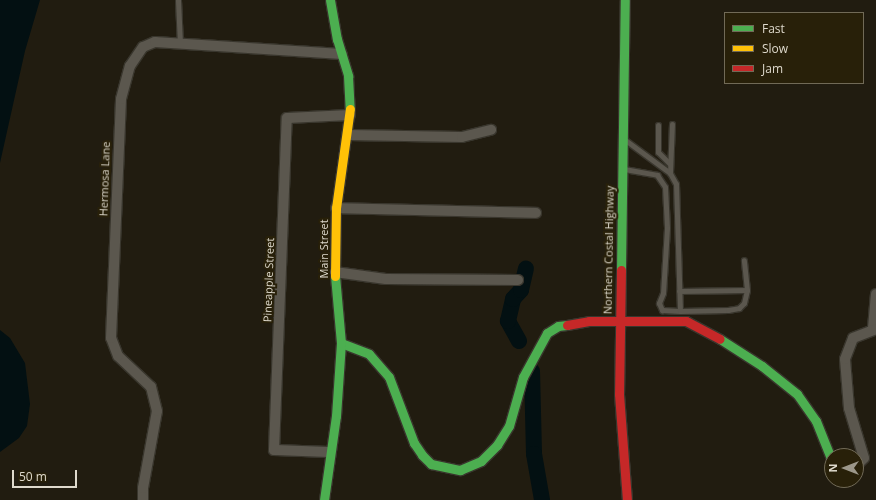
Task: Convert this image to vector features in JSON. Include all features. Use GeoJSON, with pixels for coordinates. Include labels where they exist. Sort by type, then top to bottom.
{"type":"FeatureCollection","features":[{"type":"Feature","properties":{"kind":"street","name":"Main Street"},"geometry":{"type":"LineString","coordinates":[[324,500],[336,416],[340,343],[335,272],[336,208],[350,115],[348,76],[330,0]]}},
{"type":"Feature","properties":{"kind":"street","name":"Northern Costal Highway"},"geometry":{"type":"LineString","coordinates":[[624,0],[619,394],[627,500]]}},
{"type":"Feature","properties":{"kind":"street","name":"Hermosa Lane"},"geometry":{"type":"LineString","coordinates":[[143,500],[157,411],[151,387],[118,356],[111,338],[121,99],[130,66],[143,47],[154,42],[342,54]]}},
{"type":"Feature","properties":{"kind":"street","name":"Pineapple Street"},"geometry":{"type":"LineString","coordinates":[[330,452],[274,450],[287,118],[350,115]]}},
{"type":"Feature","properties":{"kind":"street"},"geometry":{"type":"LineString","coordinates":[[348,135],[462,137],[491,130]]}},
{"type":"Feature","properties":{"kind":"street"},"geometry":{"type":"LineString","coordinates":[[336,208],[536,213]]}},
{"type":"Feature","properties":{"kind":"street"},"geometry":{"type":"LineString","coordinates":[[335,272],[386,278],[518,280]]}},
{"type":"Feature","properties":{"kind":"street"},"geometry":{"type":"LineString","coordinates":[[861,448],[849,408],[845,359],[854,338],[874,328],[876,294]]}},
{"type":"Feature","properties":{"kind":"street"},"geometry":{"type":"LineString","coordinates":[[340,343],[369,354],[389,377],[407,419],[414,442],[422,455],[431,464],[460,470],[472,467],[481,461],[496,445],[509,426],[523,377],[547,333],[558,326],[574,322],[620,320],[686,321],[742,353],[797,394],[816,421],[827,448]]}},
{"type":"Feature","properties":{"kind":"lane"},"geometry":{"type":"LineString","coordinates":[[178,0],[180,44]]}},
{"type":"Feature","properties":{"kind":"lane"},"geometry":{"type":"LineString","coordinates":[[672,124],[670,172],[676,184],[680,311]]}},
{"type":"Feature","properties":{"kind":"lane"},"geometry":{"type":"LineString","coordinates":[[658,125],[658,152],[670,164]]}},
{"type":"Feature","properties":{"kind":"lane"},"geometry":{"type":"LineString","coordinates":[[623,139],[670,172]]}},
{"type":"Feature","properties":{"kind":"lane"},"geometry":{"type":"LineString","coordinates":[[622,168],[657,175],[664,187],[667,228],[663,293],[659,303],[662,310],[728,310],[739,308],[744,303],[747,290],[744,260]]}},
{"type":"Feature","properties":{"kind":"lane"},"geometry":{"type":"LineString","coordinates":[[680,291],[747,290]]}},
{"type":"Feature","properties":{"kind":"shaded area"},"geometry":{"type":"Polygon","coordinates":[[[0,0],[40,0],[25,51],[0,163],[0,0]]]}},
{"type":"Feature","properties":{"kind":"shaded area"},"geometry":{"type":"Polygon","coordinates":[[[0,330],[10,338],[25,363],[30,404],[27,426],[19,438],[0,452],[0,330]]]}},
{"type":"Feature","properties":{"kind":"waterway"},"geometry":{"type":"LineString","coordinates":[[519,341],[508,321],[513,299],[521,290],[526,269]]}},
{"type":"Feature","properties":{"kind":"waterway"},"geometry":{"type":"LineString","coordinates":[[532,371],[534,454],[542,500]]}},
{"type":"Feature","properties":{"kind":"traffic: fast"},"geometry":{"type":"LineString","coordinates":[[330,0],[337,39],[348,76],[350,109]]}},
{"type":"Feature","properties":{"kind":"traffic: fast"},"geometry":{"type":"LineString","coordinates":[[621,270],[625,0]]}},
{"type":"Feature","properties":{"kind":"traffic: fast"},"geometry":{"type":"LineString","coordinates":[[324,500],[336,416],[341,343],[335,276]]}},
{"type":"Feature","properties":{"kind":"traffic: fast"},"geometry":{"type":"LineString","coordinates":[[341,343],[369,354],[389,377],[414,443],[422,455],[431,464],[460,470],[481,461],[497,445],[509,426],[523,377],[547,333],[558,326],[567,325]]}},
{"type":"Feature","properties":{"kind":"traffic: fast"},"geometry":{"type":"LineString","coordinates":[[720,339],[762,366],[797,394],[816,421],[827,448]]}},
{"type":"Feature","properties":{"kind":"traffic: slow"},"geometry":{"type":"LineString","coordinates":[[335,276],[336,208],[350,109]]}},
{"type":"Feature","properties":{"kind":"traffic: jam"},"geometry":{"type":"LineString","coordinates":[[621,270],[619,394],[627,500]]}},
{"type":"Feature","properties":{"kind":"traffic: jam"},"geometry":{"type":"LineString","coordinates":[[567,325],[589,321],[686,321],[720,339]]}}]}
